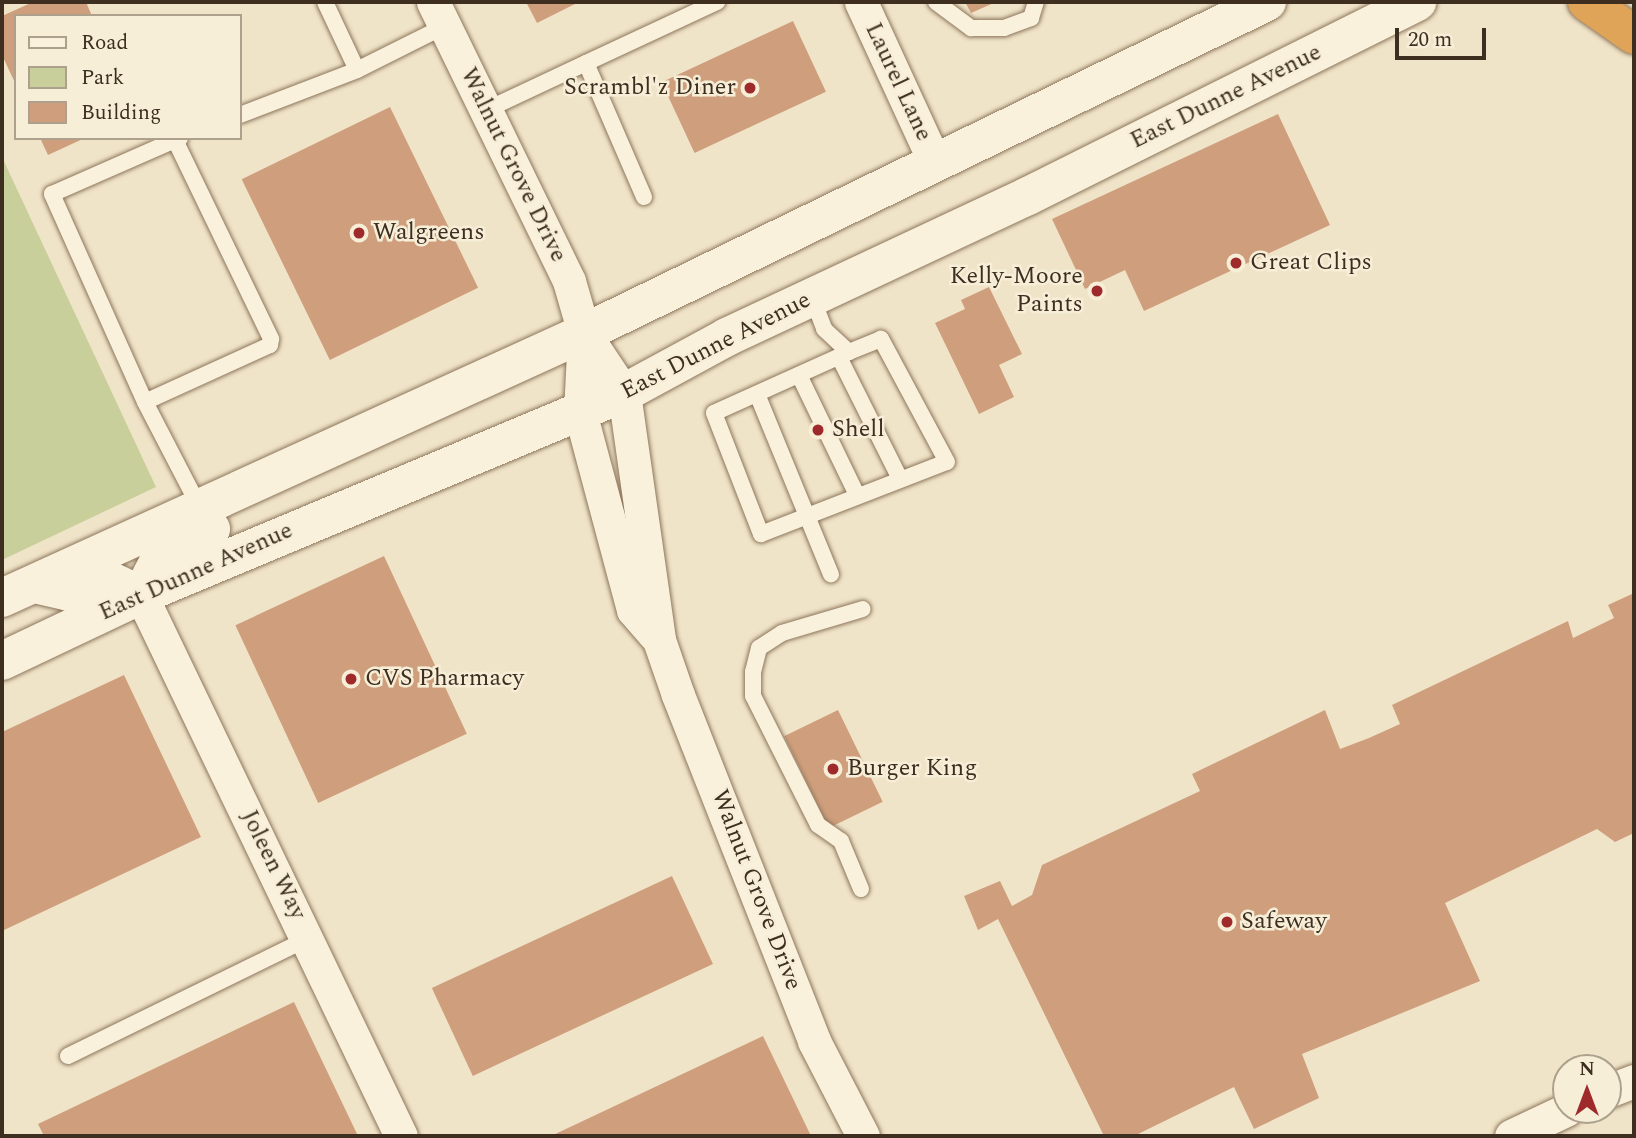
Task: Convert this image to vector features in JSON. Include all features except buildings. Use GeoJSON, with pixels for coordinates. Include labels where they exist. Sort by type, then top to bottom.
{"type":"FeatureCollection","features":[{"type":"Feature","properties":{"kind":"highway"},"geometry":{"type":"LineString","coordinates":[[1587,2],[1634,35]]}},
{"type":"Feature","properties":{"kind":"main road"},"geometry":{"type":"LineString","coordinates":[[18,591],[199,506],[584,333],[1267,2]]}},
{"type":"Feature","properties":{"kind":"main road","name":"East Dunne Avenue"},"geometry":{"type":"LineString","coordinates":[[2,661],[141,595],[624,393],[812,297],[1417,2]]}},
{"type":"Feature","properties":{"kind":"main road"},"geometry":{"type":"LineString","coordinates":[[18,591],[69,592],[111,581],[141,595],[164,551],[275,499],[289,487],[298,461]]}},
{"type":"Feature","properties":{"kind":"street","name":"Laurel Lane"},"geometry":{"type":"LineString","coordinates":[[861,2],[935,163]]}},
{"type":"Feature","properties":{"kind":"street","name":"Walnut Grove Drive"},"geometry":{"type":"LineString","coordinates":[[439,14],[569,281],[584,333],[624,393],[659,640],[814,1041],[863,1136]]}},
{"type":"Feature","properties":{"kind":"street","name":"Walnut Grove Drive"},"geometry":{"type":"LineString","coordinates":[[584,333],[580,412],[633,610],[659,640]]}},
{"type":"Feature","properties":{"kind":"street","name":"Joleen Way"},"geometry":{"type":"LineString","coordinates":[[141,595],[309,938],[401,1136]]}},
{"type":"Feature","properties":{"kind":"street"},"geometry":{"type":"LineString","coordinates":[[1511,1136],[1552,1117]]}},
{"type":"Feature","properties":{"kind":"lane"},"geometry":{"type":"LineString","coordinates":[[324,2],[357,70]]}},
{"type":"Feature","properties":{"kind":"lane"},"geometry":{"type":"LineString","coordinates":[[486,110],[717,2]]}},
{"type":"Feature","properties":{"kind":"lane"},"geometry":{"type":"LineString","coordinates":[[936,2],[971,28],[1004,28],[1031,18],[1037,2]]}},
{"type":"Feature","properties":{"kind":"lane"},"geometry":{"type":"LineString","coordinates":[[242,114],[357,70],[439,14]]}},
{"type":"Feature","properties":{"kind":"lane"},"geometry":{"type":"LineString","coordinates":[[586,62],[644,197]]}},
{"type":"Feature","properties":{"kind":"lane"},"geometry":{"type":"LineString","coordinates":[[175,140],[52,194],[145,402],[199,506]]}},
{"type":"Feature","properties":{"kind":"lane"},"geometry":{"type":"LineString","coordinates":[[145,402],[270,345],[177,140]]}},
{"type":"Feature","properties":{"kind":"lane"},"geometry":{"type":"LineString","coordinates":[[812,297],[824,329],[844,355],[900,479]]}},
{"type":"Feature","properties":{"kind":"lane"},"geometry":{"type":"LineString","coordinates":[[881,339],[947,462],[761,534],[714,412],[844,355],[881,339]]}},
{"type":"Feature","properties":{"kind":"lane"},"geometry":{"type":"LineString","coordinates":[[799,375],[856,495]]}},
{"type":"Feature","properties":{"kind":"lane"},"geometry":{"type":"LineString","coordinates":[[757,394],[810,517],[831,574]]}},
{"type":"Feature","properties":{"kind":"lane"},"geometry":{"type":"LineString","coordinates":[[861,890],[841,841],[818,825],[753,696],[753,672],[759,648],[782,633],[863,609]]}},
{"type":"Feature","properties":{"kind":"lane"},"geometry":{"type":"LineString","coordinates":[[68,1056],[309,938]]}},
{"type":"Feature","properties":{"kind":"green space"},"geometry":{"type":"Polygon","coordinates":[[[2,157],[156,487],[2,560],[2,157]]]}},
{"type":"Feature","properties":{"kind":"place","name":"Scrambl'z Diner"},"geometry":{"type":"Point","coordinates":[750,88]}},
{"type":"Feature","properties":{"kind":"place","name":"Walgreens"},"geometry":{"type":"Point","coordinates":[359,233]}},
{"type":"Feature","properties":{"kind":"place","name":"Great Clips"},"geometry":{"type":"Point","coordinates":[1236,263]}},
{"type":"Feature","properties":{"kind":"place","name":"Kelly-Moore Paints"},"geometry":{"type":"Point","coordinates":[1097,291]}},
{"type":"Feature","properties":{"kind":"place","name":"Shell"},"geometry":{"type":"Point","coordinates":[818,430]}},
{"type":"Feature","properties":{"kind":"place","name":"CVS Pharmacy"},"geometry":{"type":"Point","coordinates":[351,679]}},
{"type":"Feature","properties":{"kind":"place","name":"Burger King"},"geometry":{"type":"Point","coordinates":[833,769]}},
{"type":"Feature","properties":{"kind":"place","name":"Safeway"},"geometry":{"type":"Point","coordinates":[1227,922]}}]}
